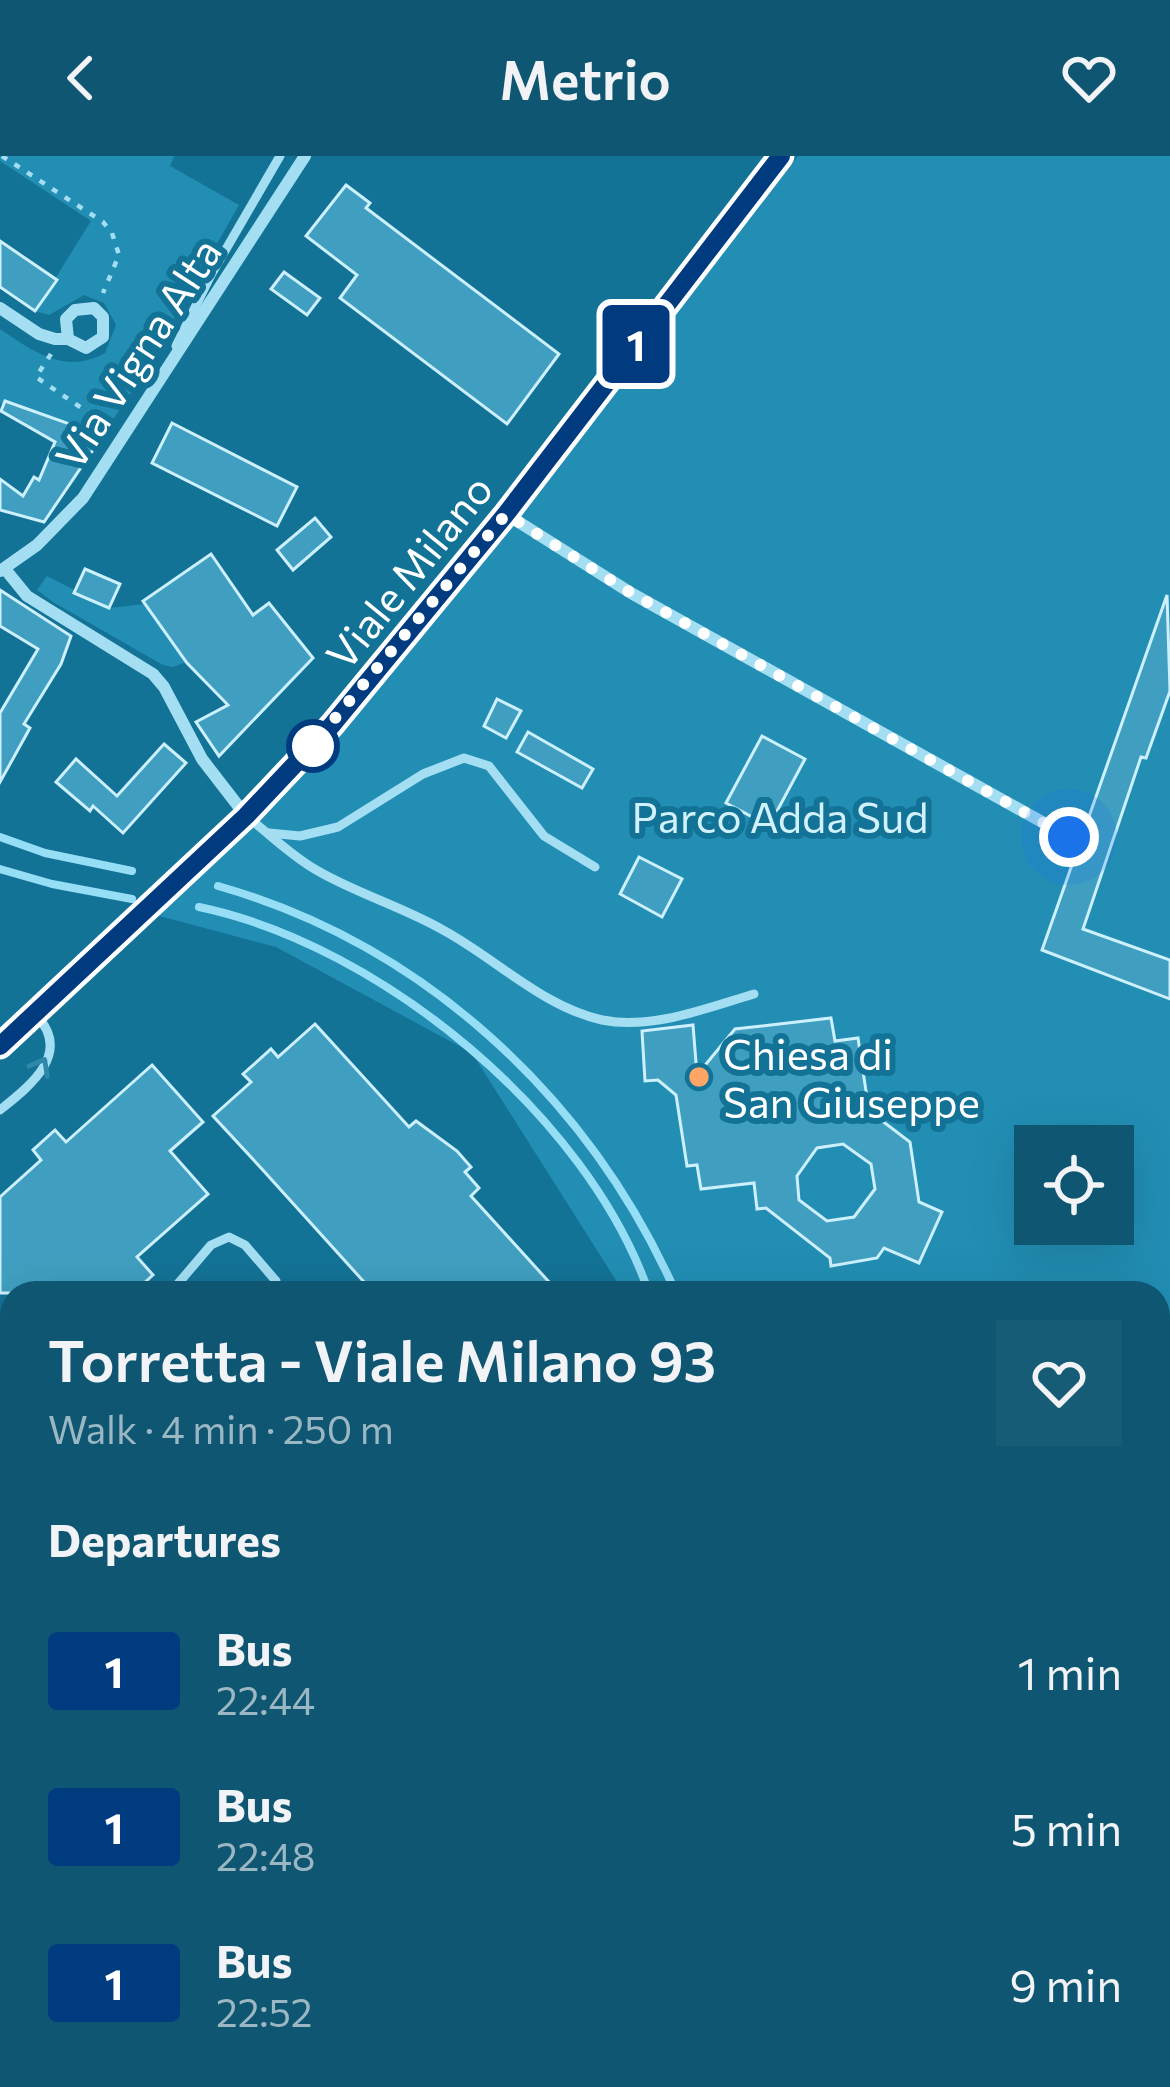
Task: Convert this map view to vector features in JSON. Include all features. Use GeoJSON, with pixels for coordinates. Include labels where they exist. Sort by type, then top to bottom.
{"type":"FeatureCollection","features":[{"type":"Feature","properties":{"kind":"street","name":"Via Vigna Alta"},"geometry":{"type":"LineString","coordinates":[[2,570],[37,545],[83,498],[304,156]]}},
{"type":"Feature","properties":{"kind":"street","name":"Viale Milano"},"geometry":{"type":"LineString","coordinates":[[0,1046],[246,816],[344,711],[506,514],[781,156]]}},
{"type":"Feature","properties":{"kind":"street"},"geometry":{"type":"LineString","coordinates":[[0,308],[39,334],[79,347],[99,343],[106,323],[94,308],[81,307],[69,314],[65,339]]}},
{"type":"Feature","properties":{"kind":"street"},"geometry":{"type":"LineString","coordinates":[[506,514],[631,593],[1069,837]]}},
{"type":"Feature","properties":{"kind":"street"},"geometry":{"type":"LineString","coordinates":[[2,570],[27,596],[153,674],[202,759],[246,816]]}},
{"type":"Feature","properties":{"kind":"lane"},"geometry":{"type":"LineString","coordinates":[[157,383],[211,275],[280,156]]}},
{"type":"Feature","properties":{"kind":"lane"},"geometry":{"type":"LineString","coordinates":[[268,832],[300,836],[338,827],[423,774],[464,758],[489,766],[544,836],[596,867]]}},
{"type":"Feature","properties":{"kind":"lane"},"geometry":{"type":"LineString","coordinates":[[246,816],[316,870],[442,929],[580,1013],[625,1022],[690,1014],[754,994]]}},
{"type":"Feature","properties":{"kind":"lane"},"geometry":{"type":"LineString","coordinates":[[0,1110],[35,1080],[48,1060],[49,1033],[35,1014]]}},
{"type":"Feature","properties":{"kind":"lane"},"geometry":{"type":"LineString","coordinates":[[180,1281],[211,1245],[229,1237],[244,1245],[275,1281]]}},
{"type":"Feature","properties":{"kind":"path"},"geometry":{"type":"LineString","coordinates":[[2,156],[103,222],[112,233],[119,255],[94,308]]}},
{"type":"Feature","properties":{"kind":"path"},"geometry":{"type":"LineString","coordinates":[[65,339],[36,377],[123,436]]}},
{"type":"Feature","properties":{"kind":"green space"},"geometry":{"type":"Polygon","coordinates":[[[0,156],[174,156],[170,166],[239,205],[140,379],[99,441],[67,423],[0,403],[0,329],[38,353],[76,362],[105,353],[116,325],[104,303],[84,295],[49,315],[35,311],[91,221],[0,161],[0,156]]]}},
{"type":"Feature","properties":{"kind":"green space","name":"Parco Adda Sud"},"geometry":{"type":"Polygon","coordinates":[[[798,156],[1170,156],[1170,1281],[616,1281],[472,1053],[276,947],[156,915],[292,787],[512,526],[798,156]]]}},
{"type":"Feature","properties":{"kind":"green space"},"geometry":{"type":"Polygon","coordinates":[[[47,576],[109,608],[145,604],[186,662],[163,665],[53,602],[37,590],[47,576]]]}},
{"type":"Feature","properties":{"kind":"building"},"geometry":{"type":"Polygon","coordinates":[[[346,185],[370,203],[366,208],[559,354],[507,424],[340,298],[357,275],[306,236],[346,185]]]}},
{"type":"Feature","properties":{"kind":"building"},"geometry":{"type":"Polygon","coordinates":[[[0,241],[57,280],[35,311],[0,287],[0,241]]]}},
{"type":"Feature","properties":{"kind":"building"},"geometry":{"type":"Polygon","coordinates":[[[284,272],[320,298],[307,315],[271,289],[284,272]]]}},
{"type":"Feature","properties":{"kind":"building"},"geometry":{"type":"Polygon","coordinates":[[[5,401],[67,423],[99,441],[44,522],[0,510],[0,479],[23,496],[34,477],[39,480],[55,442],[1,411],[5,401]]]}},
{"type":"Feature","properties":{"kind":"building"},"geometry":{"type":"Polygon","coordinates":[[[172,423],[297,487],[277,526],[152,463],[172,423]]]}},
{"type":"Feature","properties":{"kind":"building"},"geometry":{"type":"Polygon","coordinates":[[[315,518],[331,537],[293,570],[277,550],[315,518]]]}},
{"type":"Feature","properties":{"kind":"building"},"geometry":{"type":"Polygon","coordinates":[[[211,554],[253,615],[269,603],[313,658],[219,756],[196,722],[228,705],[187,663],[143,601],[211,554]]]}},
{"type":"Feature","properties":{"kind":"building"},"geometry":{"type":"Polygon","coordinates":[[[85,569],[120,584],[109,608],[74,593],[85,569]]]}},
{"type":"Feature","properties":{"kind":"building"},"geometry":{"type":"Polygon","coordinates":[[[0,590],[71,636],[61,664],[24,724],[30,728],[0,782],[0,713],[38,649],[0,626],[0,590]]]}},
{"type":"Feature","properties":{"kind":"building"},"geometry":{"type":"Polygon","coordinates":[[[1167,595],[1170,691],[1146,758],[1141,757],[1083,929],[1170,960],[1170,999],[1042,950],[1167,595]]]}},
{"type":"Feature","properties":{"kind":"building"},"geometry":{"type":"Polygon","coordinates":[[[497,699],[521,711],[506,738],[484,726],[497,699]]]}},
{"type":"Feature","properties":{"kind":"building"},"geometry":{"type":"Polygon","coordinates":[[[528,732],[593,769],[582,788],[517,752],[528,732]]]}},
{"type":"Feature","properties":{"kind":"building"},"geometry":{"type":"Polygon","coordinates":[[[762,736],[805,759],[769,826],[726,803],[762,736]]]}},
{"type":"Feature","properties":{"kind":"building"},"geometry":{"type":"Polygon","coordinates":[[[164,744],[186,763],[123,833],[56,782],[76,759],[117,796],[164,744]]]}},
{"type":"Feature","properties":{"kind":"building"},"geometry":{"type":"Polygon","coordinates":[[[639,857],[682,879],[662,917],[620,894],[639,857]]]}},
{"type":"Feature","properties":{"kind":"building"},"geometry":{"type":"Polygon","coordinates":[[[831,1018],[835,1041],[858,1038],[869,1111],[910,1142],[919,1202],[942,1212],[919,1263],[884,1248],[877,1258],[831,1266],[830,1258],[766,1208],[757,1209],[754,1183],[701,1189],[697,1165],[687,1166],[676,1095],[658,1080],[645,1081],[642,1031],[693,1025],[697,1075],[735,1029],[831,1018]],[[843,1144],[817,1148],[797,1176],[799,1200],[827,1221],[854,1217],[875,1189],[871,1164],[843,1144]]]}},
{"type":"Feature","properties":{"kind":"building"},"geometry":{"type":"Polygon","coordinates":[[[315,1024],[409,1127],[416,1121],[457,1151],[471,1167],[465,1172],[479,1188],[471,1196],[548,1281],[363,1281],[213,1116],[251,1082],[243,1074],[271,1049],[278,1057],[315,1024]]]}},
{"type":"Feature","properties":{"kind":"building"},"geometry":{"type":"Polygon","coordinates":[[[152,1065],[203,1122],[170,1151],[208,1194],[137,1257],[153,1275],[146,1281],[0,1281],[0,1197],[41,1160],[33,1150],[55,1130],[66,1142],[152,1065]]]}},
{"type":"Feature","properties":{"kind":"waterway"},"geometry":{"type":"LineString","coordinates":[[0,837],[45,853],[132,871]]}},
{"type":"Feature","properties":{"kind":"waterway"},"geometry":{"type":"LineString","coordinates":[[0,869],[132,899]]}},
{"type":"Feature","properties":{"kind":"waterway"},"geometry":{"type":"LineString","coordinates":[[218,886],[294,912],[365,947],[431,989],[492,1038],[597,1155],[640,1222],[670,1281]]}},
{"type":"Feature","properties":{"kind":"waterway"},"geometry":{"type":"LineString","coordinates":[[199,907],[268,927],[338,958],[405,999],[469,1048],[528,1103],[579,1163],[620,1227],[644,1281]]}},
{"type":"Feature","properties":{"kind":"bus line","name":"1"},"geometry":{"type":"LineString","coordinates":[[0,1046],[246,816],[332,725],[506,514],[781,156]]}},
{"type":"Feature","properties":{"kind":"place","name":"Chiesa di San Giuseppe"},"geometry":{"type":"Point","coordinates":[699,1077]}},
{"type":"Feature","properties":{"kind":"route"},"geometry":{"type":"LineString","coordinates":[[313,746],[310,748],[506,514],[631,593],[1069,837]]}}]}
